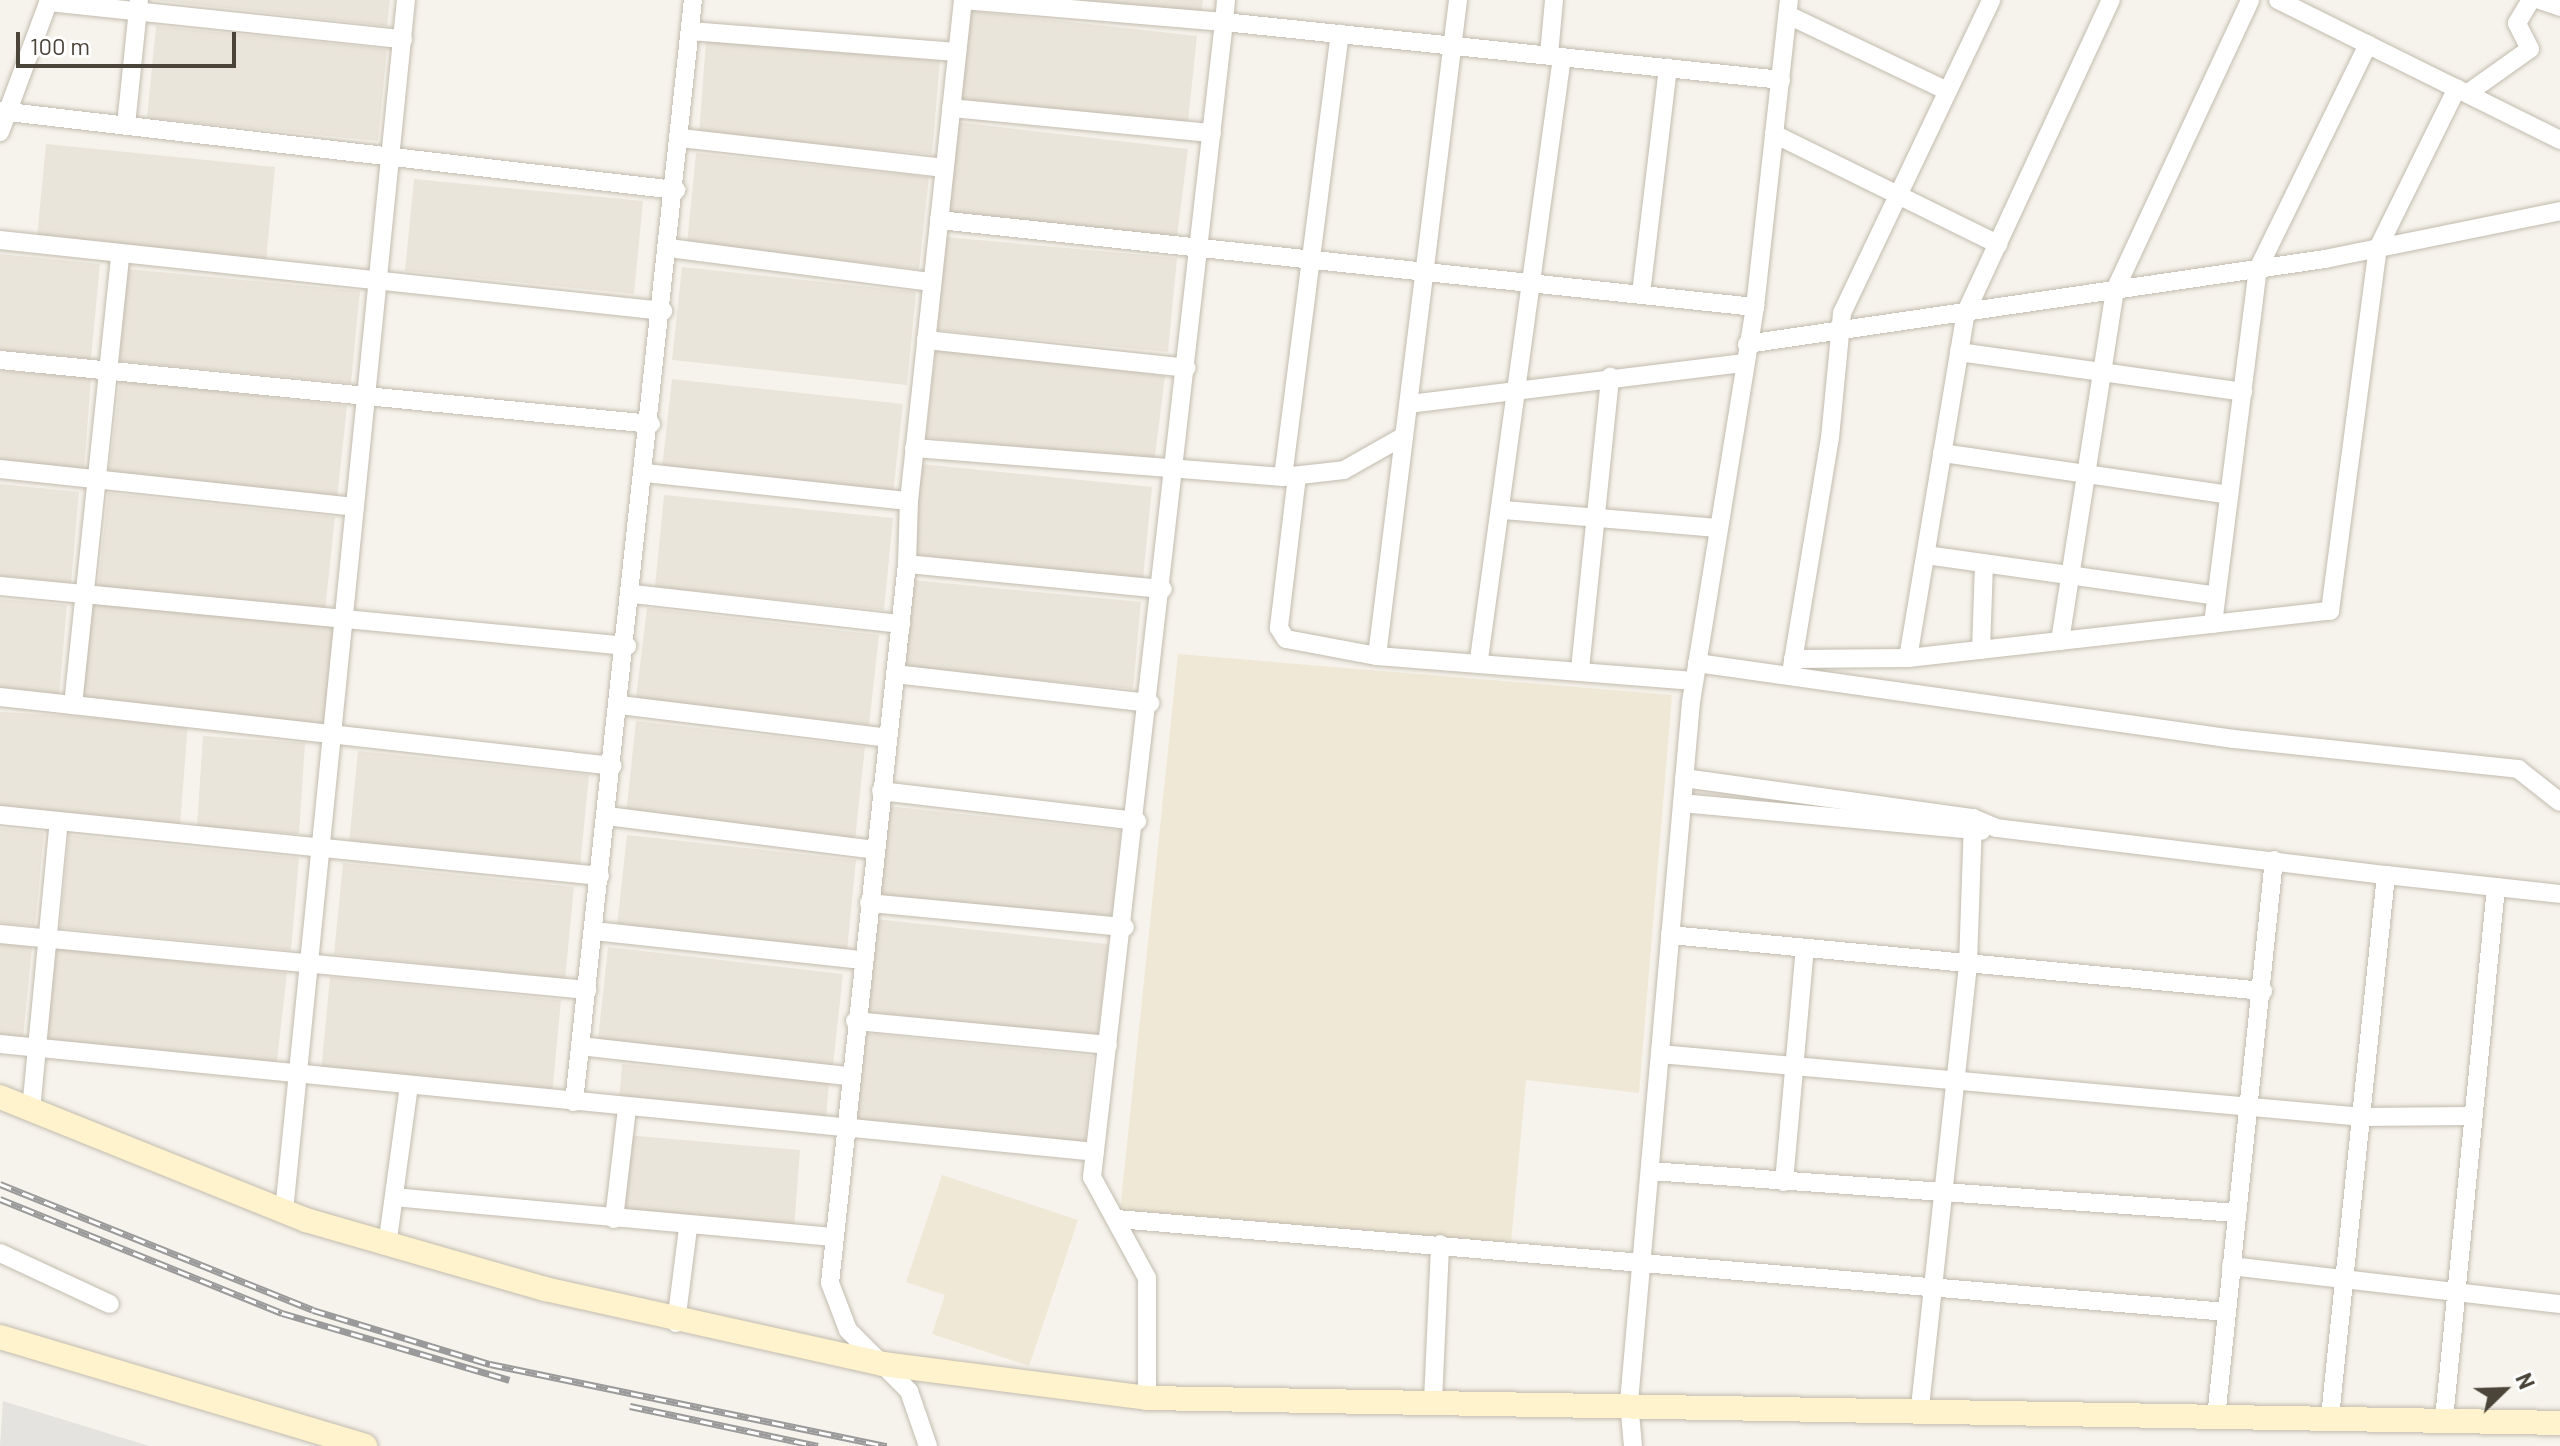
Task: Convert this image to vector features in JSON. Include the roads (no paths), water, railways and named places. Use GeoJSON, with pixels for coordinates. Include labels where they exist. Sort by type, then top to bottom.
{"type":"FeatureCollection","features":[{"type":"Feature","properties":{"kind":"street"},"geometry":{"type":"LineString","coordinates":[[284,1211],[295,1074],[406,0]]}},
{"type":"Feature","properties":{"kind":"street"},"geometry":{"type":"LineString","coordinates":[[574,1102],[633,594],[693,0]]}},
{"type":"Feature","properties":{"kind":"street"},"geometry":{"type":"LineString","coordinates":[[928,1446],[914,1400],[836,1308],[832,1237],[901,624],[914,448],[963,0],[1224,22],[1781,80]]}},
{"type":"Feature","properties":{"kind":"street"},"geometry":{"type":"LineString","coordinates":[[1147,1398],[1147,1278],[1117,1219],[1093,1187],[1163,589],[1226,0]]}},
{"type":"Feature","properties":{"kind":"street"},"geometry":{"type":"LineString","coordinates":[[1377,656],[1404,436],[1429,271],[1458,0]]}},
{"type":"Feature","properties":{"kind":"street"},"geometry":{"type":"LineString","coordinates":[[1479,659],[1504,510],[1515,387],[1534,282],[1555,56],[1554,0]]}},
{"type":"Feature","properties":{"kind":"street"},"geometry":{"type":"LineString","coordinates":[[1792,667],[1845,303],[1991,0]]}},
{"type":"Feature","properties":{"kind":"street"},"geometry":{"type":"LineString","coordinates":[[1908,658],[1966,312],[2111,0]]}},
{"type":"Feature","properties":{"kind":"street"},"geometry":{"type":"LineString","coordinates":[[2060,641],[2115,290],[2250,0]]}},
{"type":"Feature","properties":{"kind":"street"},"geometry":{"type":"LineString","coordinates":[[2278,0],[2560,140]]}},
{"type":"Feature","properties":{"kind":"street"},"geometry":{"type":"LineString","coordinates":[[1340,34],[1290,477],[1280,633],[1377,656],[1479,659],[1580,669],[1695,672],[1908,658],[2330,611],[2378,248],[2462,91],[2530,49],[2517,23],[2531,0]]}},
{"type":"Feature","properties":{"kind":"street"},"geometry":{"type":"LineString","coordinates":[[2540,0],[2560,7]]}},
{"type":"Feature","properties":{"kind":"street"},"geometry":{"type":"LineString","coordinates":[[0,132],[3,111],[48,1],[139,6],[403,39]]}},
{"type":"Feature","properties":{"kind":"street"},"geometry":{"type":"LineString","coordinates":[[126,125],[139,6]]}},
{"type":"Feature","properties":{"kind":"street"},"geometry":{"type":"LineString","coordinates":[[1633,1446],[1629,1402],[1695,672],[1745,353],[1755,307],[1789,7],[1947,91]]}},
{"type":"Feature","properties":{"kind":"street"},"geometry":{"type":"LineString","coordinates":[[690,31],[957,52]]}},
{"type":"Feature","properties":{"kind":"street"},"geometry":{"type":"LineString","coordinates":[[2213,624],[2258,269],[2368,44]]}},
{"type":"Feature","properties":{"kind":"street"},"geometry":{"type":"LineString","coordinates":[[1641,294],[1668,68]]}},
{"type":"Feature","properties":{"kind":"street"},"geometry":{"type":"LineString","coordinates":[[951,108],[1212,133]]}},
{"type":"Feature","properties":{"kind":"street"},"geometry":{"type":"LineString","coordinates":[[3,111],[390,153],[676,190]]}},
{"type":"Feature","properties":{"kind":"street"},"geometry":{"type":"LineString","coordinates":[[1774,134],[1998,244]]}},
{"type":"Feature","properties":{"kind":"street"},"geometry":{"type":"LineString","coordinates":[[681,138],[944,168]]}},
{"type":"Feature","properties":{"kind":"street"},"geometry":{"type":"LineString","coordinates":[[1409,404],[1515,387],[1610,377],[1745,353],[1840,330],[2258,269],[2560,211]]}},
{"type":"Feature","properties":{"kind":"street"},"geometry":{"type":"LineString","coordinates":[[939,220],[1316,255],[1429,271],[1755,307]]}},
{"type":"Feature","properties":{"kind":"street"},"geometry":{"type":"LineString","coordinates":[[0,240],[120,255],[379,278],[663,311]]}},
{"type":"Feature","properties":{"kind":"street"},"geometry":{"type":"LineString","coordinates":[[669,248],[932,282]]}},
{"type":"Feature","properties":{"kind":"street"},"geometry":{"type":"LineString","coordinates":[[73,705],[120,255]]}},
{"type":"Feature","properties":{"kind":"street"},"geometry":{"type":"LineString","coordinates":[[926,340],[1187,368]]}},
{"type":"Feature","properties":{"kind":"street"},"geometry":{"type":"LineString","coordinates":[[1959,352],[2243,392]]}},
{"type":"Feature","properties":{"kind":"street"},"geometry":{"type":"LineString","coordinates":[[0,360],[651,424]]}},
{"type":"Feature","properties":{"kind":"street"},"geometry":{"type":"LineString","coordinates":[[1580,669],[1610,377]]}},
{"type":"Feature","properties":{"kind":"street"},"geometry":{"type":"LineString","coordinates":[[914,448],[1290,477],[1344,470],[1404,436]]}},
{"type":"Feature","properties":{"kind":"street"},"geometry":{"type":"LineString","coordinates":[[1942,453],[2229,495]]}},
{"type":"Feature","properties":{"kind":"street"},"geometry":{"type":"LineString","coordinates":[[0,469],[98,482],[355,507]]}},
{"type":"Feature","properties":{"kind":"street"},"geometry":{"type":"LineString","coordinates":[[645,473],[909,501]]}},
{"type":"Feature","properties":{"kind":"street"},"geometry":{"type":"LineString","coordinates":[[1504,510],[1717,528]]}},
{"type":"Feature","properties":{"kind":"street"},"geometry":{"type":"LineString","coordinates":[[1926,555],[2070,578],[2216,596]]}},
{"type":"Feature","properties":{"kind":"street"},"geometry":{"type":"LineString","coordinates":[[907,564],[1163,589]]}},
{"type":"Feature","properties":{"kind":"street"},"geometry":{"type":"LineString","coordinates":[[1981,650],[1984,564]]}},
{"type":"Feature","properties":{"kind":"street"},"geometry":{"type":"LineString","coordinates":[[0,586],[85,595],[211,602],[343,623],[627,646]]}},
{"type":"Feature","properties":{"kind":"street"},"geometry":{"type":"LineString","coordinates":[[633,594],[901,624]]}},
{"type":"Feature","properties":{"kind":"street"},"geometry":{"type":"LineString","coordinates":[[1792,667],[2234,739],[2518,769],[2560,802]]}},
{"type":"Feature","properties":{"kind":"street"},"geometry":{"type":"LineString","coordinates":[[895,674],[1150,703]]}},
{"type":"Feature","properties":{"kind":"street"},"geometry":{"type":"LineString","coordinates":[[0,697],[331,739],[613,766]]}},
{"type":"Feature","properties":{"kind":"street"},"geometry":{"type":"LineString","coordinates":[[620,705],[887,738]]}},
{"type":"Feature","properties":{"kind":"street"},"geometry":{"type":"LineString","coordinates":[[1684,778],[1820,797],[1973,826]]}},
{"type":"Feature","properties":{"kind":"street"},"geometry":{"type":"LineString","coordinates":[[881,791],[1137,821]]}},
{"type":"Feature","properties":{"kind":"street"},"geometry":{"type":"LineString","coordinates":[[1818,817],[1820,797]]}},
{"type":"Feature","properties":{"kind":"street"},"geometry":{"type":"LineString","coordinates":[[1682,803],[1818,817],[1996,828],[2560,894]]}},
{"type":"Feature","properties":{"kind":"street"},"geometry":{"type":"LineString","coordinates":[[0,815],[320,844],[600,876]]}},
{"type":"Feature","properties":{"kind":"street"},"geometry":{"type":"LineString","coordinates":[[607,816],[875,850]]}},
{"type":"Feature","properties":{"kind":"street"},"geometry":{"type":"LineString","coordinates":[[31,1110],[59,821]]}},
{"type":"Feature","properties":{"kind":"street"},"geometry":{"type":"LineString","coordinates":[[1920,1407],[1947,1196],[1968,964],[1973,826]]}},
{"type":"Feature","properties":{"kind":"street"},"geometry":{"type":"LineString","coordinates":[[2216,1418],[2237,1213],[2253,1108],[2274,860]]}},
{"type":"Feature","properties":{"kind":"street"},"geometry":{"type":"LineString","coordinates":[[2330,1417],[2386,875]]}},
{"type":"Feature","properties":{"kind":"street"},"geometry":{"type":"LineString","coordinates":[[2444,1419],[2470,1116],[2496,887]]}},
{"type":"Feature","properties":{"kind":"street"},"geometry":{"type":"LineString","coordinates":[[869,903],[1125,927]]}},
{"type":"Feature","properties":{"kind":"street"},"geometry":{"type":"LineString","coordinates":[[594,931],[862,960]]}},
{"type":"Feature","properties":{"kind":"street"},"geometry":{"type":"LineString","coordinates":[[0,934],[307,966],[587,990]]}},
{"type":"Feature","properties":{"kind":"street"},"geometry":{"type":"LineString","coordinates":[[1670,935],[2263,991]]}},
{"type":"Feature","properties":{"kind":"street"},"geometry":{"type":"LineString","coordinates":[[1784,1182],[1805,948]]}},
{"type":"Feature","properties":{"kind":"street"},"geometry":{"type":"LineString","coordinates":[[855,1021],[1108,1045]]}},
{"type":"Feature","properties":{"kind":"street"},"geometry":{"type":"LineString","coordinates":[[0,1044],[1095,1152]]}},
{"type":"Feature","properties":{"kind":"street"},"geometry":{"type":"LineString","coordinates":[[580,1046],[849,1076]]}},
{"type":"Feature","properties":{"kind":"street"},"geometry":{"type":"LineString","coordinates":[[1660,1054],[1957,1084],[2363,1117],[2470,1116]]}},
{"type":"Feature","properties":{"kind":"street"},"geometry":{"type":"LineString","coordinates":[[387,1246],[409,1086]]}},
{"type":"Feature","properties":{"kind":"street"},"geometry":{"type":"LineString","coordinates":[[0,1097],[284,1211],[387,1246],[676,1323],[883,1364],[1147,1398],[1920,1407],[2216,1418],[2330,1417],[2560,1423]]}},
{"type":"Feature","properties":{"kind":"street"},"geometry":{"type":"LineString","coordinates":[[614,1219],[627,1108]]}},
{"type":"Feature","properties":{"kind":"street"},"geometry":{"type":"LineString","coordinates":[[1650,1171],[1947,1196],[2237,1213]]}},
{"type":"Feature","properties":{"kind":"street"},"geometry":{"type":"LineString","coordinates":[[394,1197],[688,1228],[832,1237]]}},
{"type":"Feature","properties":{"kind":"street"},"geometry":{"type":"LineString","coordinates":[[1117,1219],[1642,1260],[1937,1291],[2226,1312]]}},
{"type":"Feature","properties":{"kind":"street"},"geometry":{"type":"LineString","coordinates":[[676,1323],[688,1228]]}},
{"type":"Feature","properties":{"kind":"street"},"geometry":{"type":"LineString","coordinates":[[1433,1401],[1440,1244]]}},
{"type":"Feature","properties":{"kind":"street"},"geometry":{"type":"LineString","coordinates":[[0,1253],[110,1304]]}},
{"type":"Feature","properties":{"kind":"street"},"geometry":{"type":"LineString","coordinates":[[2231,1266],[2343,1282],[2457,1287],[2560,1304]]}},
{"type":"Feature","properties":{"kind":"street"},"geometry":{"type":"LineString","coordinates":[[0,1337],[365,1446]]}},
{"type":"Feature","properties":{"kind":"railway"},"geometry":{"type":"LineString","coordinates":[[0,1184],[313,1310],[490,1364],[887,1446]]}},
{"type":"Feature","properties":{"kind":"railway"},"geometry":{"type":"LineString","coordinates":[[0,1199],[282,1313],[509,1380]]}},
{"type":"Feature","properties":{"kind":"railway"},"geometry":{"type":"LineString","coordinates":[[630,1406],[818,1446]]}}]}
